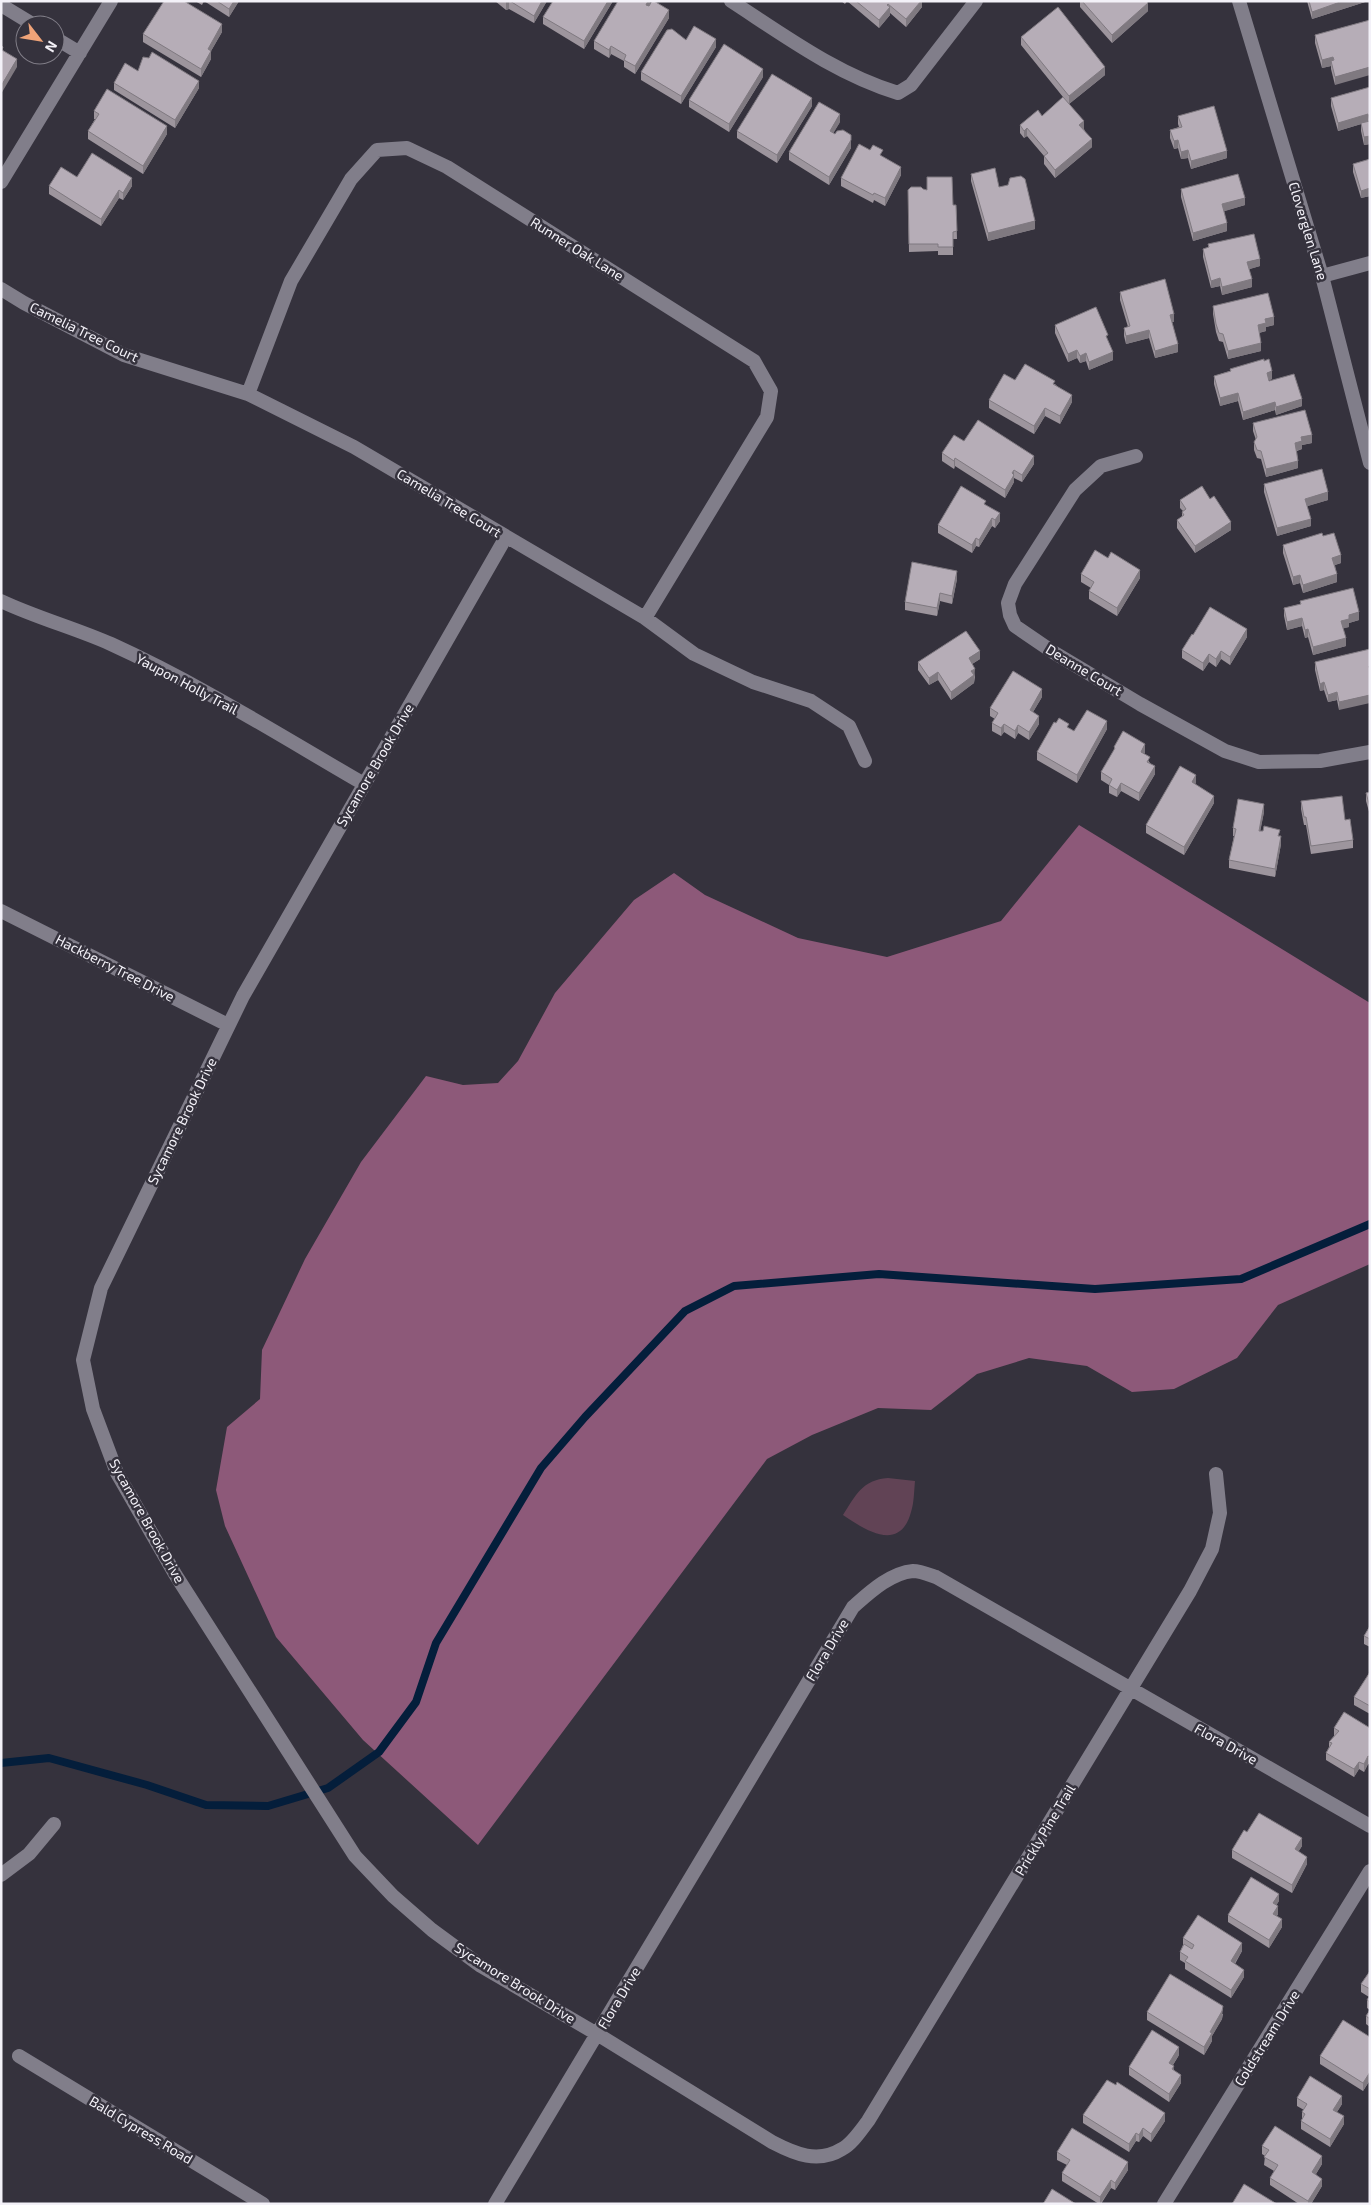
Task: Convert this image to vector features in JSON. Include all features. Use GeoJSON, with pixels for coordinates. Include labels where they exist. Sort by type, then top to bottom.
{"type":"FeatureCollection","features":[{"type":"Feature","properties":{"kind":"street"},"geometry":{"type":"LineString","coordinates":[[1,182],[111,1]]}},
{"type":"Feature","properties":{"kind":"street"},"geometry":{"type":"LineString","coordinates":[[731,1],[833,66],[869,84],[898,93],[911,85],[976,1]]}},
{"type":"Feature","properties":{"kind":"street","name":"Cloverglen Lane"},"geometry":{"type":"LineString","coordinates":[[1239,1],[1322,276],[1370,464]]}},
{"type":"Feature","properties":{"kind":"street"},"geometry":{"type":"LineString","coordinates":[[1,5],[18,15]]}},
{"type":"Feature","properties":{"kind":"street"},"geometry":{"type":"LineString","coordinates":[[65,44],[80,53]]}},
{"type":"Feature","properties":{"kind":"street","name":"Runner Oak Lane"},"geometry":{"type":"LineString","coordinates":[[248,394],[292,281],[351,179],[377,150],[407,148],[447,167],[754,361],[771,391],[767,418],[645,618]]}},
{"type":"Feature","properties":{"kind":"street"},"geometry":{"type":"LineString","coordinates":[[1322,276],[1370,263]]}},
{"type":"Feature","properties":{"kind":"street","name":"Camelia Tree Court"},"geometry":{"type":"LineString","coordinates":[[1,289],[124,355],[248,394],[354,447],[645,618],[694,654],[753,682],[811,701],[849,726],[865,761]]}},
{"type":"Feature","properties":{"kind":"street","name":"Deanne Court"},"geometry":{"type":"LineString","coordinates":[[1136,456],[1102,466],[1076,490],[1015,584],[1008,603],[1010,615],[1015,626],[1053,652],[1140,704],[1225,751],[1259,762],[1320,761],[1370,752]]}},
{"type":"Feature","properties":{"kind":"street","name":"Sycamore Brook Drive"},"geometry":{"type":"LineString","coordinates":[[506,537],[228,1025],[101,1288],[83,1360],[93,1409],[117,1473],[175,1574],[356,1856],[393,1896],[432,1930],[481,1966],[598,2034],[772,2142],[795,2154],[819,2158]]}},
{"type":"Feature","properties":{"kind":"street","name":"Yaupon Holly Trail"},"geometry":{"type":"LineString","coordinates":[[1,601],[110,643],[189,682],[364,784]]}},
{"type":"Feature","properties":{"kind":"street","name":"Hackberry Tree Drive"},"geometry":{"type":"LineString","coordinates":[[1,911],[228,1025]]}},
{"type":"Feature","properties":{"kind":"street","name":"Prickly Pine Trail"},"geometry":{"type":"LineString","coordinates":[[819,2158],[842,2149],[868,2121],[1190,1591],[1212,1549],[1220,1513],[1216,1474]]}},
{"type":"Feature","properties":{"kind":"street","name":"Flora Drive"},"geometry":{"type":"LineString","coordinates":[[495,2204],[853,1607],[873,1589],[896,1577],[914,1571],[936,1577],[1370,1826]]}},
{"type":"Feature","properties":{"kind":"street"},"geometry":{"type":"LineString","coordinates":[[1,1875],[29,1854],[54,1824]]}},
{"type":"Feature","properties":{"kind":"street","name":"Coldstream Drive"},"geometry":{"type":"LineString","coordinates":[[1164,2204],[1370,1872]]}},
{"type":"Feature","properties":{"kind":"street","name":"Bald Cypress Road"},"geometry":{"type":"LineString","coordinates":[[19,2056],[263,2204]]}},
{"type":"Feature","properties":{"kind":"shaded area"},"geometry":{"type":"Polygon","coordinates":[[[1079,825],[1370,1003],[1370,1264],[1278,1305],[1237,1358],[1174,1389],[1132,1392],[1087,1366],[1029,1358],[977,1374],[931,1410],[878,1408],[812,1435],[767,1459],[478,1845],[363,1740],[276,1637],[225,1526],[216,1490],[227,1427],[260,1399],[262,1350],[305,1259],[361,1162],[426,1076],[463,1085],[498,1083],[518,1061],[555,993],[634,900],[674,873],[705,895],[798,938],[887,957],[1001,921],[1079,825]]]}},
{"type":"Feature","properties":{"kind":"shaded area"},"geometry":{"type":"Polygon","coordinates":[[[879,1479],[915,1481],[911,1512],[906,1525],[899,1532],[890,1535],[871,1531],[843,1515],[856,1495],[866,1485],[879,1479]]]}},
{"type":"Feature","properties":{"kind":"building"},"geometry":{"type":"Polygon","coordinates":[[[164,1],[184,1],[222,24],[208,49],[211,51],[201,69],[143,34],[164,1]]]}},
{"type":"Feature","properties":{"kind":"building"},"geometry":{"type":"Polygon","coordinates":[[[217,1],[234,1],[229,9],[217,1]]]}},
{"type":"Feature","properties":{"kind":"building"},"geometry":{"type":"Polygon","coordinates":[[[510,1],[542,1],[534,16],[510,1]]]}},
{"type":"Feature","properties":{"kind":"building"},"geometry":{"type":"Polygon","coordinates":[[[553,1],[608,1],[584,41],[543,17],[553,1]]]}},
{"type":"Feature","properties":{"kind":"building"},"geometry":{"type":"Polygon","coordinates":[[[618,1],[648,1],[646,5],[649,6],[654,1],[669,10],[635,66],[624,60],[626,55],[611,46],[609,50],[594,41],[618,1]]]}},
{"type":"Feature","properties":{"kind":"building"},"geometry":{"type":"Polygon","coordinates":[[[856,1],[921,1],[906,19],[888,4],[890,7],[879,20],[856,1]]]}},
{"type":"Feature","properties":{"kind":"building"},"geometry":{"type":"Polygon","coordinates":[[[1082,1],[1146,1],[1148,3],[1112,35],[1082,1]]]}},
{"type":"Feature","properties":{"kind":"building"},"geometry":{"type":"Polygon","coordinates":[[[1309,1],[1343,1],[1312,12],[1309,1]]]}},
{"type":"Feature","properties":{"kind":"building"},"geometry":{"type":"Polygon","coordinates":[[[1058,7],[1105,67],[1069,96],[1021,37],[1058,7]]]}},
{"type":"Feature","properties":{"kind":"building"},"geometry":{"type":"Polygon","coordinates":[[[1370,20],[1370,67],[1335,77],[1331,61],[1334,60],[1333,57],[1322,60],[1315,35],[1370,20]]]}},
{"type":"Feature","properties":{"kind":"building"},"geometry":{"type":"Polygon","coordinates":[[[694,26],[716,39],[681,96],[641,72],[667,30],[672,29],[686,40],[694,26]]]}},
{"type":"Feature","properties":{"kind":"building"},"geometry":{"type":"Polygon","coordinates":[[[724,44],[763,69],[729,124],[689,100],[724,44]]]}},
{"type":"Feature","properties":{"kind":"building"},"geometry":{"type":"Polygon","coordinates":[[[1,46],[3,47],[2,50],[15,58],[15,62],[1,86],[1,46]]]}},
{"type":"Feature","properties":{"kind":"building"},"geometry":{"type":"Polygon","coordinates":[[[152,52],[199,81],[175,120],[114,83],[125,63],[138,71],[143,57],[149,58],[152,52]]]}},
{"type":"Feature","properties":{"kind":"building"},"geometry":{"type":"Polygon","coordinates":[[[772,74],[812,98],[777,155],[737,131],[772,74]]]}},
{"type":"Feature","properties":{"kind":"building"},"geometry":{"type":"Polygon","coordinates":[[[1370,87],[1370,121],[1368,114],[1338,123],[1331,98],[1370,87]]]}},
{"type":"Feature","properties":{"kind":"building"},"geometry":{"type":"Polygon","coordinates":[[[107,89],[167,126],[143,166],[88,131],[99,114],[94,111],[107,89]]]}},
{"type":"Feature","properties":{"kind":"building"},"geometry":{"type":"Polygon","coordinates":[[[1063,97],[1084,121],[1079,125],[1092,139],[1055,170],[1044,156],[1048,153],[1027,128],[1024,131],[1020,125],[1038,110],[1042,116],[1063,97]]]}},
{"type":"Feature","properties":{"kind":"building"},"geometry":{"type":"Polygon","coordinates":[[[819,102],[840,114],[830,131],[835,134],[837,131],[843,130],[851,135],[851,140],[829,177],[789,152],[819,102]]]}},
{"type":"Feature","properties":{"kind":"building"},"geometry":{"type":"Polygon","coordinates":[[[1214,106],[1227,151],[1191,161],[1188,150],[1181,152],[1178,140],[1174,141],[1170,130],[1182,127],[1178,116],[1214,106]]]}},
{"type":"Feature","properties":{"kind":"building"},"geometry":{"type":"Polygon","coordinates":[[[1370,121],[1370,136],[1364,137],[1361,123],[1370,121]]]}},
{"type":"Feature","properties":{"kind":"building"},"geometry":{"type":"Polygon","coordinates":[[[859,144],[870,150],[873,145],[883,150],[880,155],[901,167],[885,198],[874,193],[873,195],[841,178],[859,144]]]}},
{"type":"Feature","properties":{"kind":"building"},"geometry":{"type":"Polygon","coordinates":[[[92,153],[132,178],[123,193],[119,190],[101,219],[49,186],[61,167],[77,177],[92,153]]]}},
{"type":"Feature","properties":{"kind":"building"},"geometry":{"type":"Polygon","coordinates":[[[1370,159],[1370,188],[1361,191],[1353,164],[1370,159]]]}},
{"type":"Feature","properties":{"kind":"building"},"geometry":{"type":"Polygon","coordinates":[[[995,168],[999,187],[1008,185],[1010,178],[1021,176],[1025,179],[1035,221],[988,233],[971,174],[995,168]]]}},
{"type":"Feature","properties":{"kind":"building"},"geometry":{"type":"Polygon","coordinates":[[[1238,174],[1245,198],[1222,204],[1227,223],[1193,233],[1181,189],[1238,174]]]}},
{"type":"Feature","properties":{"kind":"building"},"geometry":{"type":"Polygon","coordinates":[[[927,177],[952,177],[953,205],[956,205],[957,231],[953,232],[953,247],[938,247],[938,244],[909,244],[908,190],[911,187],[921,187],[927,190],[927,177]]]}},
{"type":"Feature","properties":{"kind":"building"},"geometry":{"type":"Polygon","coordinates":[[[1254,234],[1260,259],[1247,262],[1252,279],[1222,287],[1220,278],[1211,281],[1203,249],[1209,247],[1208,244],[1254,234]]]}},
{"type":"Feature","properties":{"kind":"building"},"geometry":{"type":"Polygon","coordinates":[[[1165,279],[1174,314],[1170,315],[1178,344],[1155,351],[1149,330],[1126,336],[1124,328],[1130,326],[1120,292],[1165,279]]]}},
{"type":"Feature","properties":{"kind":"building"},"geometry":{"type":"Polygon","coordinates":[[[1268,293],[1274,317],[1265,319],[1266,323],[1258,325],[1261,343],[1228,351],[1223,334],[1219,333],[1216,324],[1213,306],[1268,293]]]}},
{"type":"Feature","properties":{"kind":"building"},"geometry":{"type":"Polygon","coordinates":[[[1096,307],[1113,352],[1089,362],[1086,353],[1080,356],[1077,350],[1068,354],[1055,325],[1096,307]]]}},
{"type":"Feature","properties":{"kind":"building"},"geometry":{"type":"Polygon","coordinates":[[[1264,359],[1264,361],[1269,359],[1272,371],[1267,373],[1269,381],[1294,374],[1302,399],[1276,407],[1275,402],[1243,412],[1238,393],[1220,398],[1214,376],[1264,359]]]}},
{"type":"Feature","properties":{"kind":"building"},"geometry":{"type":"Polygon","coordinates":[[[1025,364],[1055,381],[1053,384],[1072,395],[1060,416],[1045,408],[1034,426],[989,400],[1004,374],[1015,380],[1025,364]]]}},
{"type":"Feature","properties":{"kind":"building"},"geometry":{"type":"Polygon","coordinates":[[[1305,410],[1312,435],[1301,437],[1302,441],[1295,443],[1298,461],[1266,469],[1261,451],[1257,450],[1254,442],[1257,437],[1253,423],[1305,410]]]}},
{"type":"Feature","properties":{"kind":"building"},"geometry":{"type":"Polygon","coordinates":[[[978,420],[1034,456],[1022,475],[1014,470],[1012,473],[1014,475],[1005,490],[955,458],[954,461],[942,453],[954,435],[964,441],[978,420]]]}},
{"type":"Feature","properties":{"kind":"building"},"geometry":{"type":"Polygon","coordinates":[[[1322,469],[1328,492],[1305,499],[1311,519],[1277,528],[1264,484],[1322,469]]]}},
{"type":"Feature","properties":{"kind":"building"},"geometry":{"type":"Polygon","coordinates":[[[961,486],[986,501],[984,504],[1000,513],[995,520],[992,518],[979,540],[976,538],[972,545],[938,525],[961,486]]]}},
{"type":"Feature","properties":{"kind":"building"},"geometry":{"type":"Polygon","coordinates":[[[1202,486],[1210,499],[1214,496],[1231,522],[1195,546],[1177,520],[1184,515],[1182,512],[1186,509],[1180,500],[1202,486]]]}},
{"type":"Feature","properties":{"kind":"building"},"geometry":{"type":"Polygon","coordinates":[[[1322,533],[1323,536],[1334,533],[1341,555],[1332,558],[1337,574],[1303,585],[1300,575],[1293,577],[1283,545],[1322,533]]]}},
{"type":"Feature","properties":{"kind":"building"},"geometry":{"type":"Polygon","coordinates":[[[1095,550],[1108,558],[1111,552],[1140,570],[1117,608],[1089,591],[1094,582],[1081,574],[1095,550]]]}},
{"type":"Feature","properties":{"kind":"building"},"geometry":{"type":"Polygon","coordinates":[[[912,562],[957,571],[952,596],[940,593],[937,608],[905,602],[912,562]]]}},
{"type":"Feature","properties":{"kind":"building"},"geometry":{"type":"Polygon","coordinates":[[[1353,588],[1359,612],[1349,615],[1349,619],[1341,621],[1346,638],[1313,647],[1308,629],[1305,630],[1302,618],[1287,622],[1284,608],[1301,604],[1300,601],[1353,588]]]}},
{"type":"Feature","properties":{"kind":"building"},"geometry":{"type":"Polygon","coordinates":[[[1210,607],[1247,629],[1230,657],[1221,651],[1216,659],[1209,654],[1203,663],[1182,650],[1210,607]]]}},
{"type":"Feature","properties":{"kind":"building"},"geometry":{"type":"Polygon","coordinates":[[[966,631],[980,651],[969,658],[975,669],[971,671],[974,675],[951,692],[938,672],[929,678],[918,662],[966,631]]]}},
{"type":"Feature","properties":{"kind":"building"},"geometry":{"type":"Polygon","coordinates":[[[1370,649],[1370,695],[1339,702],[1337,692],[1328,695],[1324,682],[1320,684],[1315,662],[1370,649]]]}},
{"type":"Feature","properties":{"kind":"building"},"geometry":{"type":"Polygon","coordinates":[[[1013,671],[1042,689],[1030,710],[1039,716],[1029,732],[1018,725],[1015,731],[1004,724],[1001,728],[992,723],[998,713],[990,708],[1013,671]]]}},
{"type":"Feature","properties":{"kind":"building"},"geometry":{"type":"Polygon","coordinates":[[[1087,710],[1107,721],[1077,775],[1037,752],[1054,722],[1056,723],[1059,718],[1069,724],[1067,727],[1074,731],[1087,710]]]}},
{"type":"Feature","properties":{"kind":"building"},"geometry":{"type":"Polygon","coordinates":[[[1123,731],[1145,744],[1141,752],[1150,757],[1147,762],[1155,766],[1139,793],[1121,783],[1117,790],[1109,785],[1112,779],[1101,772],[1123,731]]]}},
{"type":"Feature","properties":{"kind":"building"},"geometry":{"type":"Polygon","coordinates":[[[1180,766],[1196,775],[1192,782],[1214,796],[1184,847],[1146,825],[1180,766]]]}},
{"type":"Feature","properties":{"kind":"building"},"geometry":{"type":"Polygon","coordinates":[[[1370,792],[1370,807],[1366,793],[1370,792]]]}},
{"type":"Feature","properties":{"kind":"building"},"geometry":{"type":"Polygon","coordinates":[[[1342,796],[1345,820],[1350,819],[1353,840],[1311,846],[1301,801],[1342,796]]]}},
{"type":"Feature","properties":{"kind":"building"},"geometry":{"type":"Polygon","coordinates":[[[1238,799],[1264,804],[1259,831],[1263,831],[1264,826],[1280,830],[1278,836],[1281,836],[1275,869],[1229,860],[1236,829],[1233,828],[1238,799]]]}},
{"type":"Feature","properties":{"kind":"building"},"geometry":{"type":"Polygon","coordinates":[[[1370,1626],[1370,1639],[1364,1636],[1370,1626]]]}},
{"type":"Feature","properties":{"kind":"building"},"geometry":{"type":"Polygon","coordinates":[[[1370,1672],[1370,1706],[1354,1697],[1370,1672]]]}},
{"type":"Feature","properties":{"kind":"building"},"geometry":{"type":"Polygon","coordinates":[[[1344,1712],[1370,1728],[1370,1757],[1368,1756],[1364,1764],[1359,1762],[1354,1769],[1326,1753],[1332,1743],[1329,1742],[1339,1731],[1334,1728],[1344,1712]]]}},
{"type":"Feature","properties":{"kind":"building"},"geometry":{"type":"Polygon","coordinates":[[[1259,1813],[1302,1838],[1295,1849],[1307,1857],[1292,1885],[1232,1850],[1244,1830],[1247,1832],[1259,1813]]]}},
{"type":"Feature","properties":{"kind":"building"},"geometry":{"type":"Polygon","coordinates":[[[1251,1877],[1279,1894],[1273,1903],[1278,1906],[1273,1914],[1282,1919],[1269,1940],[1228,1915],[1251,1877]]]}},
{"type":"Feature","properties":{"kind":"building"},"geometry":{"type":"Polygon","coordinates":[[[1198,1915],[1242,1943],[1231,1961],[1244,1970],[1231,1990],[1185,1961],[1188,1957],[1180,1952],[1184,1944],[1192,1949],[1194,1945],[1183,1938],[1198,1915]]]}},
{"type":"Feature","properties":{"kind":"building"},"geometry":{"type":"Polygon","coordinates":[[[1370,1971],[1370,1989],[1361,1984],[1370,1971]]]}},
{"type":"Feature","properties":{"kind":"building"},"geometry":{"type":"Polygon","coordinates":[[[1170,1974],[1223,2006],[1204,2047],[1147,2012],[1170,1974]]]}},
{"type":"Feature","properties":{"kind":"building"},"geometry":{"type":"Polygon","coordinates":[[[1370,2010],[1370,2019],[1366,2016],[1370,2010]]]}},
{"type":"Feature","properties":{"kind":"building"},"geometry":{"type":"Polygon","coordinates":[[[1343,2020],[1370,2037],[1370,2072],[1363,2083],[1320,2056],[1343,2020]]]}},
{"type":"Feature","properties":{"kind":"building"},"geometry":{"type":"Polygon","coordinates":[[[1152,2030],[1179,2047],[1169,2063],[1174,2066],[1172,2069],[1181,2075],[1169,2094],[1129,2067],[1152,2030]]]}},
{"type":"Feature","properties":{"kind":"building"},"geometry":{"type":"Polygon","coordinates":[[[1310,2076],[1342,2096],[1333,2110],[1344,2116],[1330,2139],[1301,2121],[1305,2114],[1302,2112],[1307,2104],[1297,2098],[1310,2076]]]}},
{"type":"Feature","properties":{"kind":"building"},"geometry":{"type":"Polygon","coordinates":[[[1107,2080],[1116,2085],[1117,2082],[1165,2113],[1151,2134],[1143,2128],[1139,2135],[1136,2133],[1129,2144],[1083,2115],[1107,2080]]]}},
{"type":"Feature","properties":{"kind":"building"},"geometry":{"type":"Polygon","coordinates":[[[1275,2126],[1322,2156],[1312,2172],[1322,2179],[1308,2201],[1270,2178],[1278,2165],[1264,2157],[1269,2150],[1262,2146],[1275,2126]]]}},
{"type":"Feature","properties":{"kind":"building"},"geometry":{"type":"Polygon","coordinates":[[[1072,2128],[1128,2162],[1115,2183],[1111,2180],[1100,2197],[1062,2173],[1070,2160],[1057,2152],[1072,2128]]]}},
{"type":"Feature","properties":{"kind":"building"},"geometry":{"type":"Polygon","coordinates":[[[1244,2184],[1277,2204],[1232,2204],[1244,2184]]]}},
{"type":"Feature","properties":{"kind":"building"},"geometry":{"type":"Polygon","coordinates":[[[1052,2189],[1076,2204],[1043,2204],[1052,2189]]]}},
{"type":"Feature","properties":{"kind":"waterway"},"geometry":{"type":"LineString","coordinates":[[1,1763],[49,1758],[147,1785],[206,1805],[268,1806],[328,1788],[379,1752],[416,1702],[436,1643],[541,1468],[585,1417],[685,1311],[734,1286],[879,1274],[1095,1289],[1241,1279],[1370,1224]]}}]}
